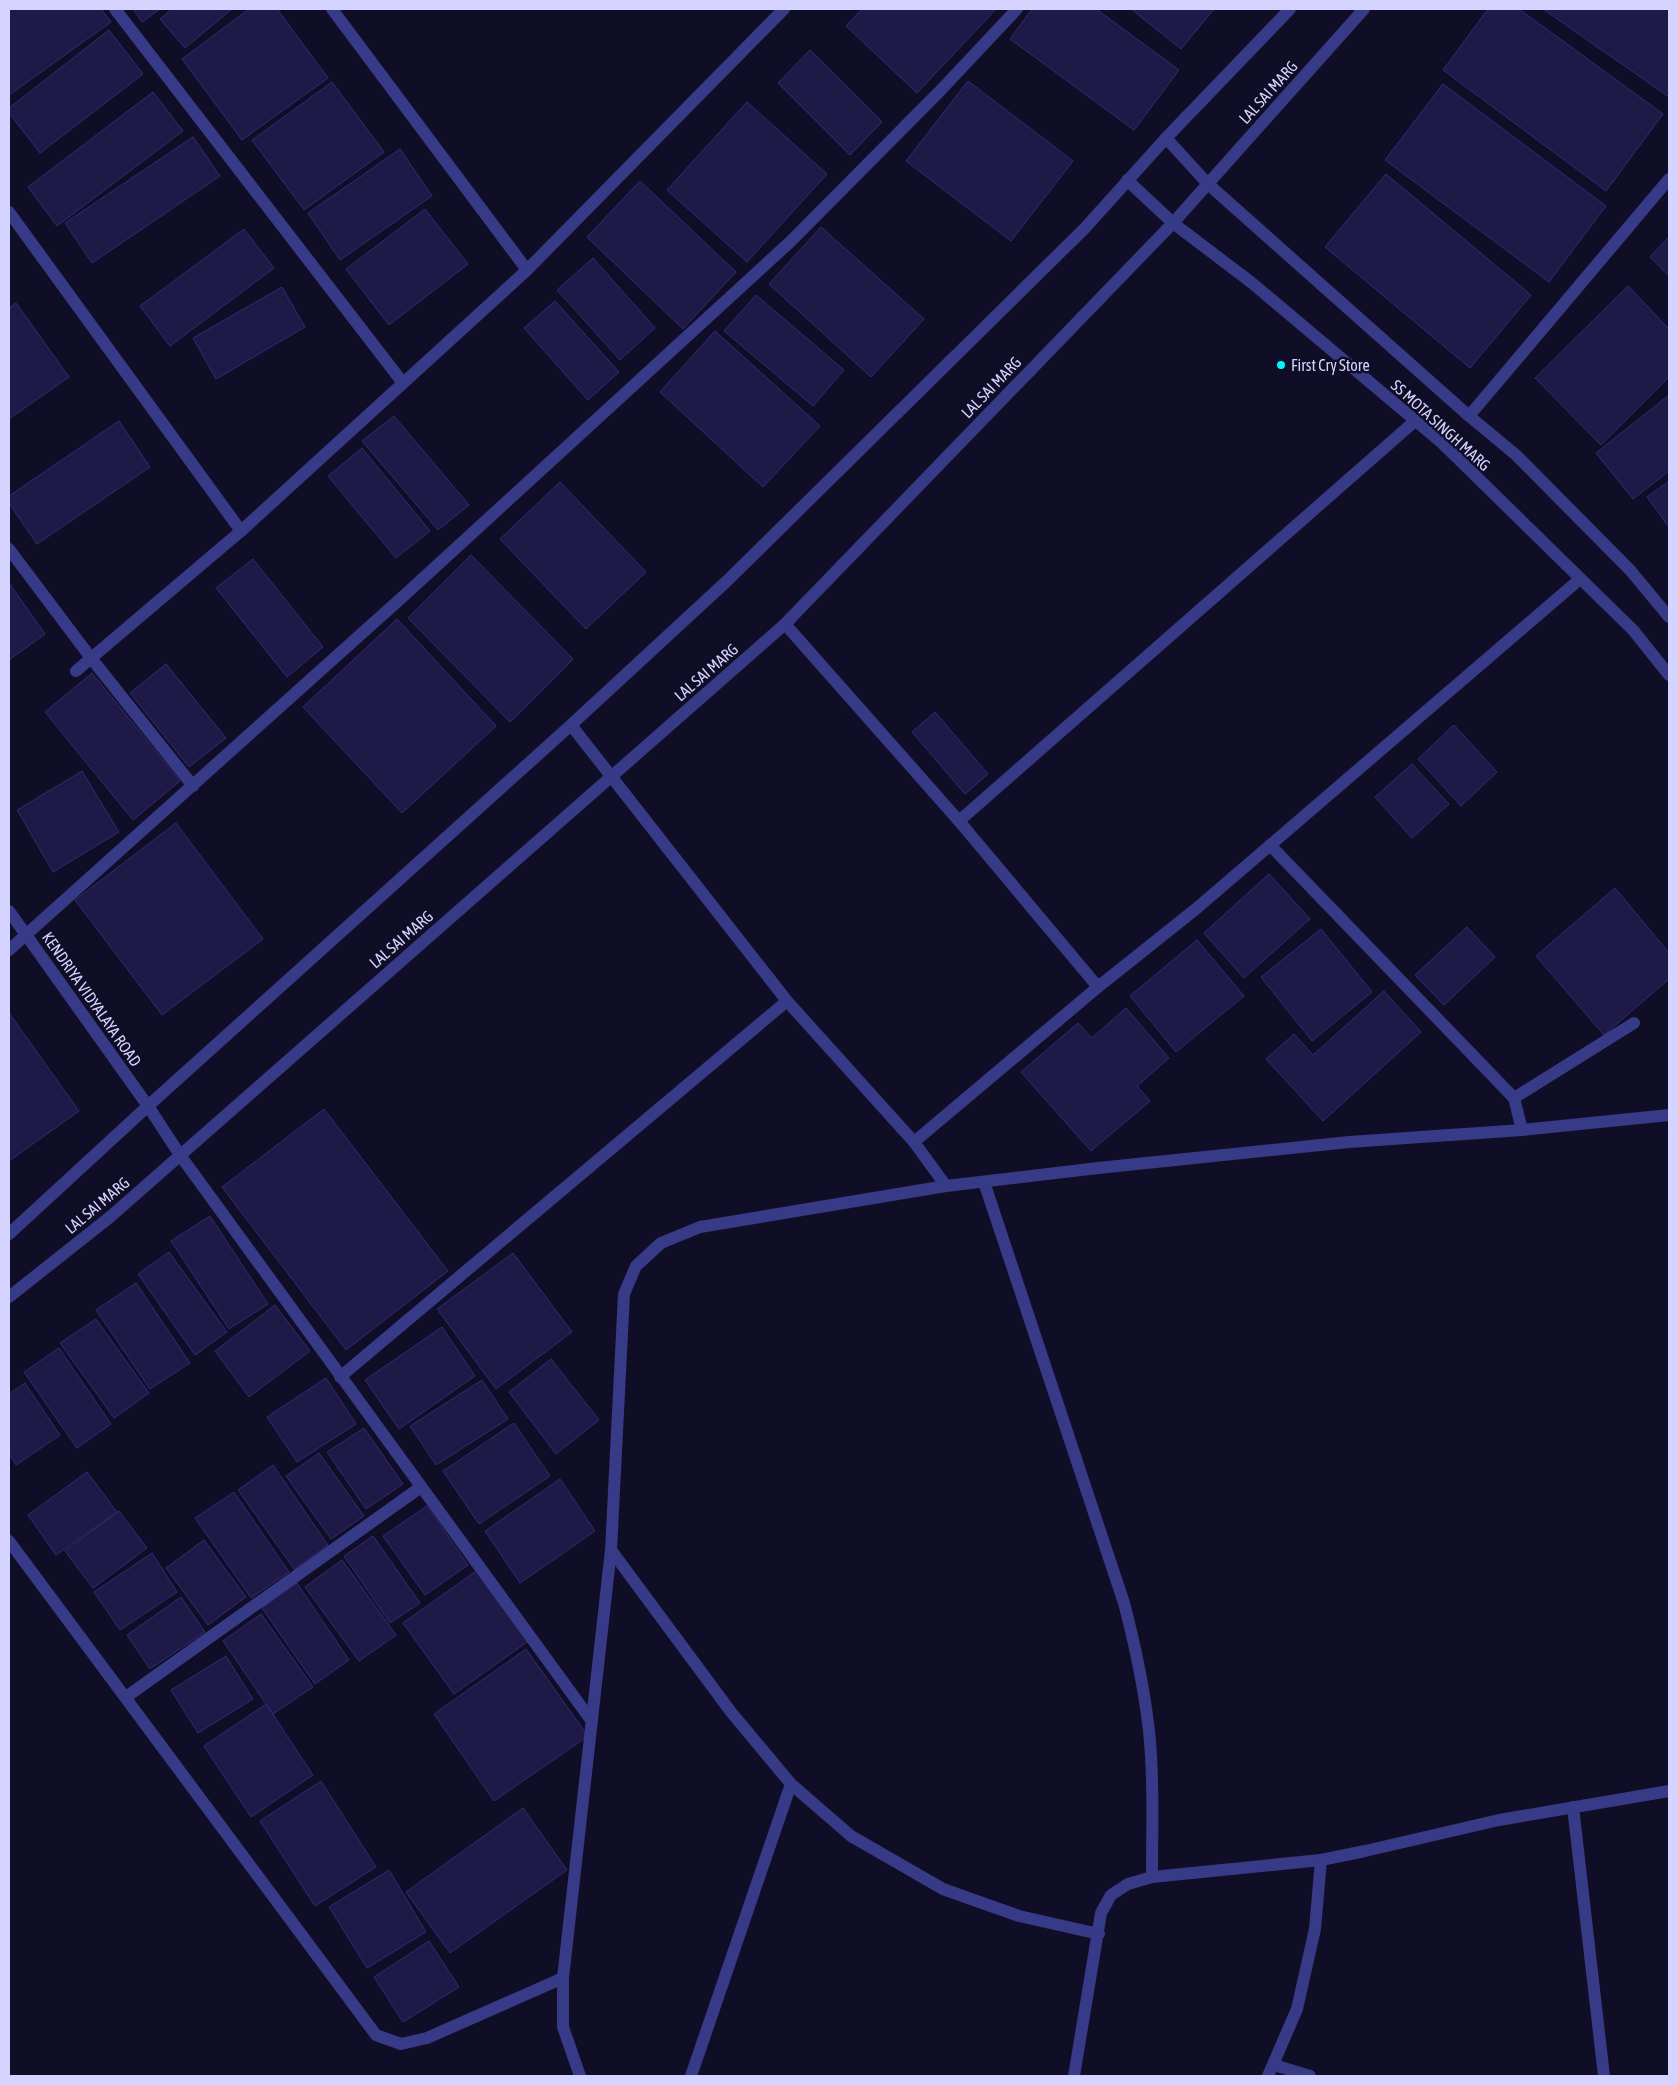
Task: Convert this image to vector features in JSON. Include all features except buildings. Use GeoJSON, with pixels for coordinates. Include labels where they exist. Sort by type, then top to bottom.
{"type":"FeatureCollection","features":[{"type":"Feature","properties":{"kind":"street"},"geometry":{"type":"LineString","coordinates":[[115,9],[403,383]]}},
{"type":"Feature","properties":{"kind":"street"},"geometry":{"type":"LineString","coordinates":[[332,9],[527,270]]}},
{"type":"Feature","properties":{"kind":"street"},"geometry":{"type":"LineString","coordinates":[[76,671],[241,531],[527,270],[784,9]]}},
{"type":"Feature","properties":{"kind":"street"},"geometry":{"type":"LineString","coordinates":[[9,950],[401,599],[790,242],[939,92],[1017,9]]}},
{"type":"Feature","properties":{"kind":"street"},"geometry":{"type":"LineString","coordinates":[[9,1234],[148,1106],[571,725],[728,580],[1085,228],[1166,138],[1290,9]]}},
{"type":"Feature","properties":{"kind":"street","name":"LAL SAI MARG"},"geometry":{"type":"LineString","coordinates":[[9,1297],[110,1217],[785,624],[1173,223],[1364,9]]}},
{"type":"Feature","properties":{"kind":"street","name":"SS MOTA SINGH MARG"},"geometry":{"type":"LineString","coordinates":[[1166,138],[1208,184],[1523,462],[1630,570],[1669,617]]}},
{"type":"Feature","properties":{"kind":"street"},"geometry":{"type":"LineString","coordinates":[[1469,416],[1669,179]]}},
{"type":"Feature","properties":{"kind":"street","name":"SS MOTA SINGH MARG"},"geometry":{"type":"LineString","coordinates":[[1127,180],[1173,223],[1252,283],[1442,443],[1633,630],[1669,675]]}},
{"type":"Feature","properties":{"kind":"street"},"geometry":{"type":"LineString","coordinates":[[9,212],[241,531]]}},
{"type":"Feature","properties":{"kind":"street"},"geometry":{"type":"LineString","coordinates":[[959,821],[1415,421]]}},
{"type":"Feature","properties":{"kind":"street"},"geometry":{"type":"LineString","coordinates":[[9,549],[91,658],[193,786]]}},
{"type":"Feature","properties":{"kind":"street"},"geometry":{"type":"LineString","coordinates":[[914,1142],[1098,987],[1197,908],[1580,578]]}},
{"type":"Feature","properties":{"kind":"street"},"geometry":{"type":"LineString","coordinates":[[785,624],[959,821],[1098,987]]}},
{"type":"Feature","properties":{"kind":"street"},"geometry":{"type":"LineString","coordinates":[[571,725],[787,1001],[914,1142],[946,1186]]}},
{"type":"Feature","properties":{"kind":"street"},"geometry":{"type":"LineString","coordinates":[[1270,845],[1514,1098],[1522,1130]]}},
{"type":"Feature","properties":{"kind":"street","name":"KENDRIYA VIDYALAYA ROAD"},"geometry":{"type":"LineString","coordinates":[[9,911],[148,1106],[180,1155],[591,1720]]}},
{"type":"Feature","properties":{"kind":"street"},"geometry":{"type":"LineString","coordinates":[[340,1377],[787,1001]]}},
{"type":"Feature","properties":{"kind":"street"},"geometry":{"type":"LineString","coordinates":[[1514,1098],[1634,1023]]}},
{"type":"Feature","properties":{"kind":"street"},"geometry":{"type":"LineString","coordinates":[[580,2076],[563,2027],[563,1978],[611,1550],[624,1294],[636,1266],[661,1243],[700,1226],[946,1186],[1349,1142],[1522,1130],[1669,1115]]}},
{"type":"Feature","properties":{"kind":"street"},"geometry":{"type":"LineString","coordinates":[[984,1182],[1124,1603],[1140,1668],[1149,1733],[1152,1793],[1152,1877]]}},
{"type":"Feature","properties":{"kind":"street"},"geometry":{"type":"LineString","coordinates":[[126,1697],[421,1487]]}},
{"type":"Feature","properties":{"kind":"street"},"geometry":{"type":"LineString","coordinates":[[9,1541],[376,2035],[401,2044],[427,2038],[563,1978]]}},
{"type":"Feature","properties":{"kind":"street"},"geometry":{"type":"LineString","coordinates":[[611,1550],[731,1712],[791,1784],[851,1836],[943,1889],[1019,1916],[1099,1934]]}},
{"type":"Feature","properties":{"kind":"street"},"geometry":{"type":"LineString","coordinates":[[691,2076],[791,1784]]}},
{"type":"Feature","properties":{"kind":"street"},"geometry":{"type":"LineString","coordinates":[[1074,2076],[1101,1913],[1111,1895],[1128,1884],[1152,1877],[1320,1860],[1499,1820],[1669,1791]]}},
{"type":"Feature","properties":{"kind":"street"},"geometry":{"type":"LineString","coordinates":[[1573,1807],[1604,2076]]}},
{"type":"Feature","properties":{"kind":"street"},"geometry":{"type":"LineString","coordinates":[[1310,2076],[1271,2071],[1297,2009],[1315,1929],[1320,1860]]}},
{"type":"Feature","properties":{"kind":"place","name":"First Cry Store"},"geometry":{"type":"Point","coordinates":[1281,365]}}]}
